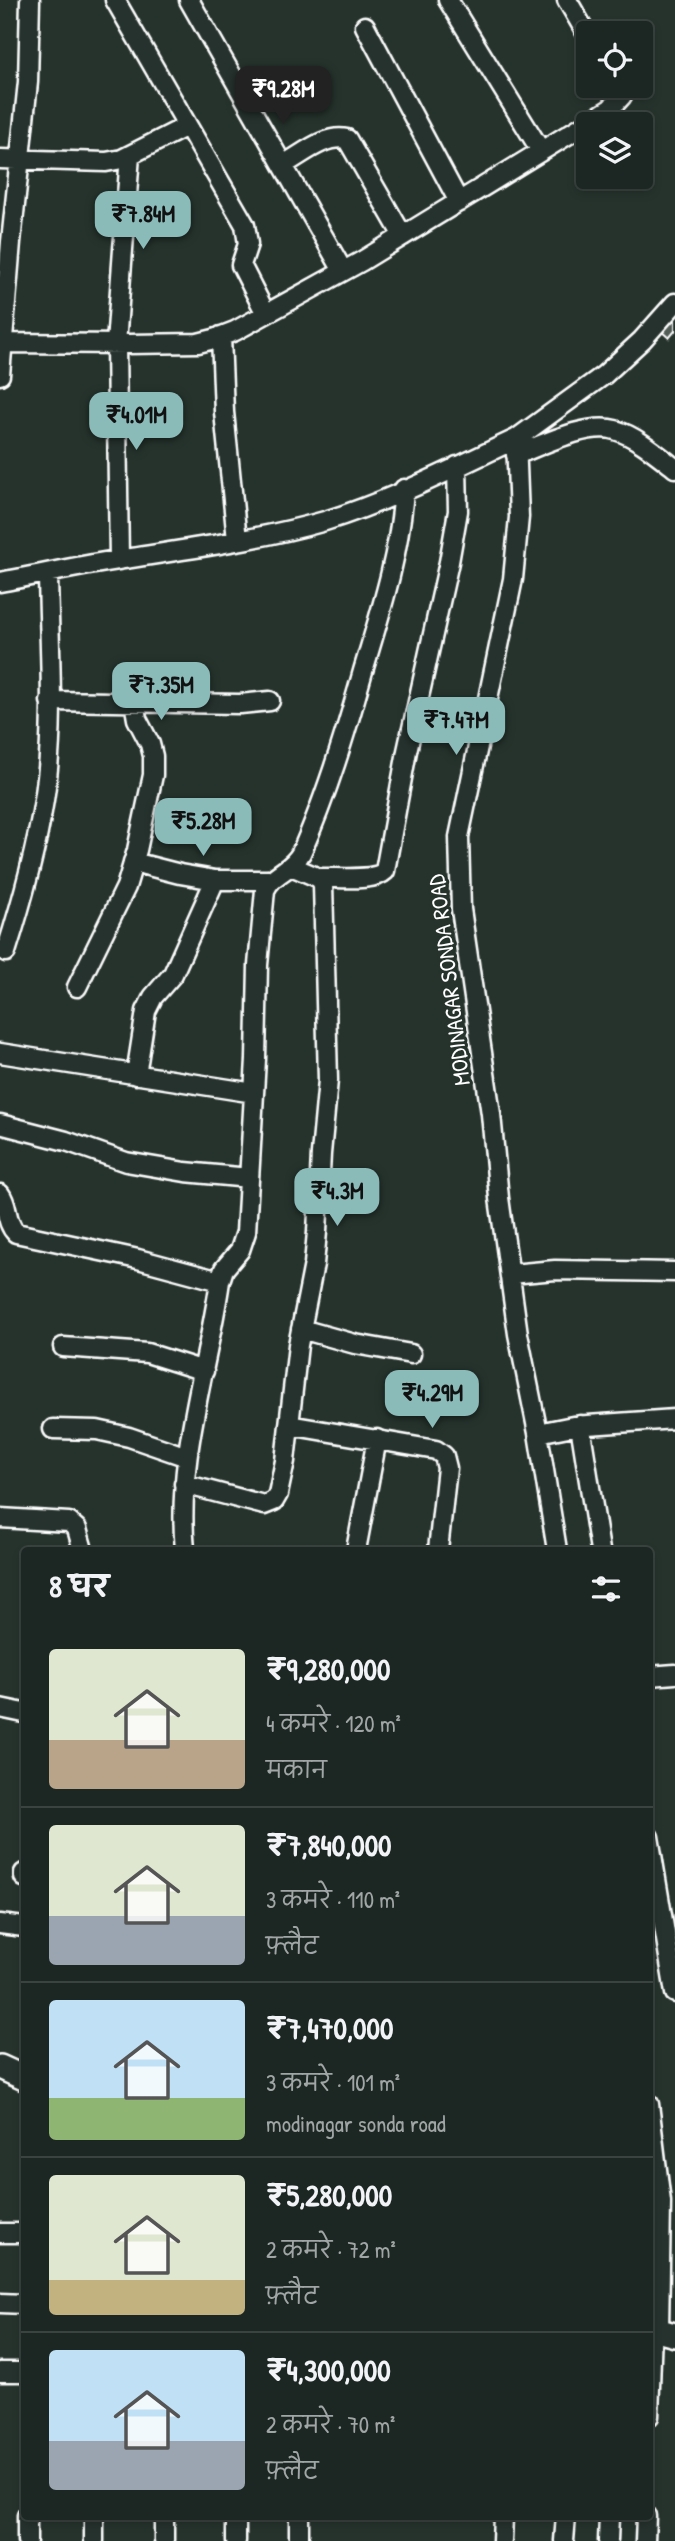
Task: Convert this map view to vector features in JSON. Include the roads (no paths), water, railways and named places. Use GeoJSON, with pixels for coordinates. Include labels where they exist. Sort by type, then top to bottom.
{"type":"FeatureCollection","features":[{"type":"Feature","properties":{"kind":"main road"},"geometry":{"type":"LineString","coordinates":[[0,2067],[21,2077]]}},
{"type":"Feature","properties":{"kind":"street"},"geometry":{"type":"LineString","coordinates":[[0,375],[9,160],[27,82],[30,0]]}},
{"type":"Feature","properties":{"kind":"street"},"geometry":{"type":"LineString","coordinates":[[116,0],[245,225],[248,244],[241,265],[266,314]]}},
{"type":"Feature","properties":{"kind":"street"},"geometry":{"type":"LineString","coordinates":[[189,0],[343,271]]}},
{"type":"Feature","properties":{"kind":"street"},"geometry":{"type":"LineString","coordinates":[[448,0],[541,151]]}},
{"type":"Feature","properties":{"kind":"street"},"geometry":{"type":"LineString","coordinates":[[567,0],[579,21]]}},
{"type":"Feature","properties":{"kind":"street"},"geometry":{"type":"LineString","coordinates":[[365,26],[459,202]]}},
{"type":"Feature","properties":{"kind":"street"},"geometry":{"type":"LineString","coordinates":[[2,343],[198,343],[221,336],[266,314],[403,236],[541,151],[621,98]]}},
{"type":"Feature","properties":{"kind":"street"},"geometry":{"type":"LineString","coordinates":[[9,160],[106,162],[130,155],[187,126]]}},
{"type":"Feature","properties":{"kind":"street"},"geometry":{"type":"LineString","coordinates":[[283,165],[326,140],[337,137],[347,139],[403,236]]}},
{"type":"Feature","properties":{"kind":"street"},"geometry":{"type":"LineString","coordinates":[[119,560],[116,344],[130,155]]}},
{"type":"Feature","properties":{"kind":"street"},"geometry":{"type":"LineString","coordinates":[[516,447],[604,375],[642,340],[675,303]]}},
{"type":"Feature","properties":{"kind":"street"},"geometry":{"type":"LineString","coordinates":[[221,336],[224,412],[237,540]]}},
{"type":"Feature","properties":{"kind":"street"},"geometry":{"type":"LineString","coordinates":[[0,582],[237,540],[326,520],[457,466],[516,447],[602,427],[630,436],[675,468]]}},
{"type":"Feature","properties":{"kind":"street","name":"MODINAGAR SONDA ROAD"},"geometry":{"type":"LineString","coordinates":[[516,447],[519,517],[513,579],[459,837],[461,909],[491,1114],[499,1198],[518,1273],[518,1334],[542,1431],[557,1547]]}},
{"type":"Feature","properties":{"kind":"street"},"geometry":{"type":"LineString","coordinates":[[291,866],[319,877],[370,877],[380,876],[386,871],[407,751],[449,562],[457,512],[457,466]]}},
{"type":"Feature","properties":{"kind":"street"},"geometry":{"type":"LineString","coordinates":[[134,862],[215,880],[269,880],[297,860],[345,733],[391,578],[402,520],[404,489]]}},
{"type":"Feature","properties":{"kind":"street"},"geometry":{"type":"LineString","coordinates":[[6,952],[33,853],[44,799],[50,701],[48,574]]}},
{"type":"Feature","properties":{"kind":"street"},"geometry":{"type":"LineString","coordinates":[[50,701],[240,704],[270,701]]}},
{"type":"Feature","properties":{"kind":"street"},"geometry":{"type":"LineString","coordinates":[[77,987],[126,887],[153,775],[150,744],[137,719],[134,702]]}},
{"type":"Feature","properties":{"kind":"street"},"geometry":{"type":"LineString","coordinates":[[184,1483],[264,1505],[274,1502],[280,1483],[301,1329],[315,1254],[328,1080],[326,903],[319,877]]}},
{"type":"Feature","properties":{"kind":"street"},"geometry":{"type":"LineString","coordinates":[[136,1075],[146,1011],[173,974],[215,880]]}},
{"type":"Feature","properties":{"kind":"street"},"geometry":{"type":"LineString","coordinates":[[185,1547],[182,1500],[187,1457],[220,1281],[224,1269],[240,1250],[246,1232],[258,965],[265,890],[269,880]]}},
{"type":"Feature","properties":{"kind":"street"},"geometry":{"type":"LineString","coordinates":[[0,1053],[254,1093]]}},
{"type":"Feature","properties":{"kind":"street"},"geometry":{"type":"LineString","coordinates":[[0,1124],[66,1140],[126,1162],[185,1172],[249,1178]]}},
{"type":"Feature","properties":{"kind":"street"},"geometry":{"type":"LineString","coordinates":[[0,1194],[5,1200],[10,1226],[16,1233],[138,1259],[220,1281]]}},
{"type":"Feature","properties":{"kind":"street"},"geometry":{"type":"LineString","coordinates":[[518,1273],[555,1270],[675,1272]]}},
{"type":"Feature","properties":{"kind":"street"},"geometry":{"type":"LineString","coordinates":[[301,1329],[355,1344],[411,1354]]}},
{"type":"Feature","properties":{"kind":"street"},"geometry":{"type":"LineString","coordinates":[[63,1348],[147,1353],[204,1371]]}},
{"type":"Feature","properties":{"kind":"street"},"geometry":{"type":"LineString","coordinates":[[542,1431],[577,1425],[675,1419]]}},
{"type":"Feature","properties":{"kind":"street"},"geometry":{"type":"LineString","coordinates":[[289,1425],[436,1450],[443,1456],[447,1468],[438,1547]]}},
{"type":"Feature","properties":{"kind":"street"},"geometry":{"type":"LineString","coordinates":[[577,1425],[599,1547]]}},
{"type":"Feature","properties":{"kind":"street"},"geometry":{"type":"LineString","coordinates":[[53,1429],[97,1430],[129,1437],[187,1457]]}},
{"type":"Feature","properties":{"kind":"street"},"geometry":{"type":"LineString","coordinates":[[357,1547],[377,1439]]}},
{"type":"Feature","properties":{"kind":"street"},"geometry":{"type":"LineString","coordinates":[[0,1518],[69,1522],[76,1529],[82,1547]]}},
{"type":"Feature","properties":{"kind":"street"},"geometry":{"type":"LineString","coordinates":[[653,1676],[675,1674]]}},
{"type":"Feature","properties":{"kind":"street"},"geometry":{"type":"LineString","coordinates":[[0,1708],[21,1712]]}},
{"type":"Feature","properties":{"kind":"street"},"geometry":{"type":"LineString","coordinates":[[653,1859],[675,1993]]}},
{"type":"Feature","properties":{"kind":"street"},"geometry":{"type":"LineString","coordinates":[[0,1924],[21,1927]]}},
{"type":"Feature","properties":{"kind":"street"},"geometry":{"type":"LineString","coordinates":[[653,2166],[660,2331],[653,2385]]}},
{"type":"Feature","properties":{"kind":"street"},"geometry":{"type":"LineString","coordinates":[[0,2233],[21,2233]]}},
{"type":"Feature","properties":{"kind":"street"},"geometry":{"type":"LineString","coordinates":[[0,2303],[21,2304]]}},
{"type":"Feature","properties":{"kind":"street"},"geometry":{"type":"LineString","coordinates":[[0,2372],[21,2372]]}},
{"type":"Feature","properties":{"kind":"street"},"geometry":{"type":"LineString","coordinates":[[27,2520],[27,2541]]}},
{"type":"Feature","properties":{"kind":"street"},"geometry":{"type":"LineString","coordinates":[[94,2520],[94,2541]]}},
{"type":"Feature","properties":{"kind":"street"},"geometry":{"type":"LineString","coordinates":[[164,2520],[164,2541]]}},
{"type":"Feature","properties":{"kind":"street"},"geometry":{"type":"LineString","coordinates":[[236,2520],[236,2541]]}},
{"type":"Feature","properties":{"kind":"street"},"geometry":{"type":"LineString","coordinates":[[299,2520],[299,2541]]}},
{"type":"Feature","properties":{"kind":"street"},"geometry":{"type":"LineString","coordinates":[[502,2541],[503,2520]]}},
{"type":"Feature","properties":{"kind":"street"},"geometry":{"type":"LineString","coordinates":[[564,2541],[566,2520]]}},
{"type":"Feature","properties":{"kind":"street"},"geometry":{"type":"LineString","coordinates":[[608,2541],[609,2520]]}},
{"type":"Feature","properties":{"kind":"street"},"geometry":{"type":"LineString","coordinates":[[645,2541],[646,2520]]}}]}
